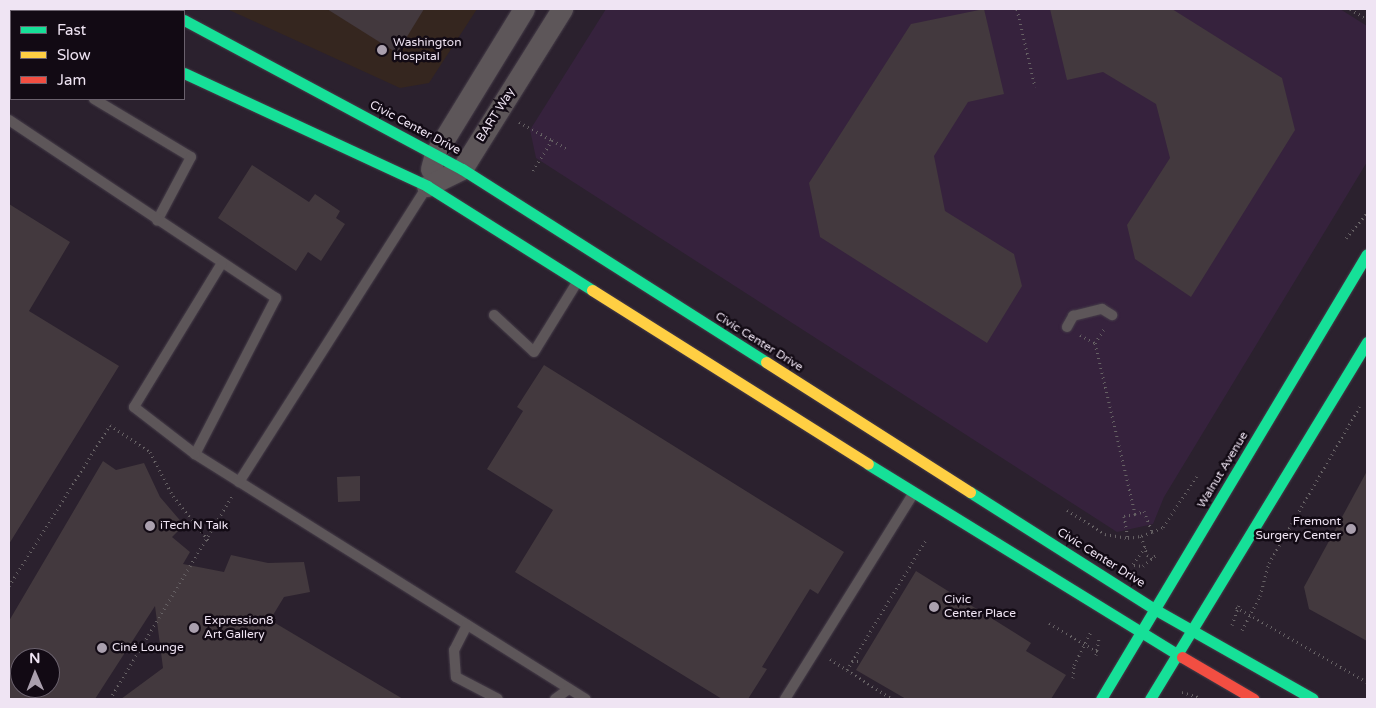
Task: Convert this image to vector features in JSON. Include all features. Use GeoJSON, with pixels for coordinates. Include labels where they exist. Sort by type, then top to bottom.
{"type":"FeatureCollection","features":[{"type":"Feature","properties":{"kind":"main road","name":"Civic Center Drive"},"geometry":{"type":"LineString","coordinates":[[185,21],[462,169],[1156,610],[1313,699]]}},
{"type":"Feature","properties":{"kind":"main road"},"geometry":{"type":"LineString","coordinates":[[185,74],[427,186],[576,284],[1142,634],[1254,699]]}},
{"type":"Feature","properties":{"kind":"main road","name":"Walnut Avenue"},"geometry":{"type":"LineString","coordinates":[[1101,699],[1142,634],[1367,254]]}},
{"type":"Feature","properties":{"kind":"main road"},"geometry":{"type":"LineString","coordinates":[[1150,699],[1194,632],[1367,342]]}},
{"type":"Feature","properties":{"kind":"street"},"geometry":{"type":"LineString","coordinates":[[427,186],[435,154],[524,9]]}},
{"type":"Feature","properties":{"kind":"street","name":"BART Way"},"geometry":{"type":"LineString","coordinates":[[462,169],[562,9]]}},
{"type":"Feature","properties":{"kind":"street"},"geometry":{"type":"LineString","coordinates":[[427,186],[462,169]]}},
{"type":"Feature","properties":{"kind":"lane"},"geometry":{"type":"LineString","coordinates":[[96,100],[191,157],[157,220]]}},
{"type":"Feature","properties":{"kind":"lane"},"geometry":{"type":"LineString","coordinates":[[9,120],[222,264],[276,298],[196,454]]}},
{"type":"Feature","properties":{"kind":"lane"},"geometry":{"type":"LineString","coordinates":[[240,482],[427,186]]}},
{"type":"Feature","properties":{"kind":"lane"},"geometry":{"type":"LineString","coordinates":[[222,264],[134,407],[196,454],[586,699]]}},
{"type":"Feature","properties":{"kind":"lane"},"geometry":{"type":"LineString","coordinates":[[494,315],[534,352],[576,284]]}},
{"type":"Feature","properties":{"kind":"lane"},"geometry":{"type":"LineString","coordinates":[[1067,327],[1073,316],[1102,309],[1112,315]]}},
{"type":"Feature","properties":{"kind":"lane"},"geometry":{"type":"LineString","coordinates":[[785,699],[914,492]]}},
{"type":"Feature","properties":{"kind":"lane"},"geometry":{"type":"LineString","coordinates":[[467,625],[454,650],[456,677],[498,699]]}},
{"type":"Feature","properties":{"kind":"lane"},"geometry":{"type":"LineString","coordinates":[[555,699],[569,689]]}},
{"type":"Feature","properties":{"kind":"path"},"geometry":{"type":"LineString","coordinates":[[1017,9],[1035,87]]}},
{"type":"Feature","properties":{"kind":"path"},"geometry":{"type":"LineString","coordinates":[[1350,9],[1367,19]]}},
{"type":"Feature","properties":{"kind":"path"},"geometry":{"type":"LineString","coordinates":[[520,122],[566,148]]}},
{"type":"Feature","properties":{"kind":"path"},"geometry":{"type":"LineString","coordinates":[[532,172],[552,140]]}},
{"type":"Feature","properties":{"kind":"path"},"geometry":{"type":"LineString","coordinates":[[1096,351],[1135,514]]}},
{"type":"Feature","properties":{"kind":"path"},"geometry":{"type":"LineString","coordinates":[[1237,639],[1250,615],[1269,563],[1363,402]]}},
{"type":"Feature","properties":{"kind":"path"},"geometry":{"type":"LineString","coordinates":[[9,586],[110,425],[150,452],[173,496],[209,541]]}},
{"type":"Feature","properties":{"kind":"path"},"geometry":{"type":"LineString","coordinates":[[1067,510],[1104,534],[1128,538],[1141,536],[1163,527],[1197,476]]}},
{"type":"Feature","properties":{"kind":"path"},"geometry":{"type":"LineString","coordinates":[[110,699],[209,541],[240,482]]}},
{"type":"Feature","properties":{"kind":"path"},"geometry":{"type":"LineString","coordinates":[[1128,538],[1124,516],[1144,512],[1152,532]]}},
{"type":"Feature","properties":{"kind":"path"},"geometry":{"type":"LineString","coordinates":[[1141,536],[1147,555],[1158,562]]}},
{"type":"Feature","properties":{"kind":"path"},"geometry":{"type":"LineString","coordinates":[[847,670],[925,541]]}},
{"type":"Feature","properties":{"kind":"path"},"geometry":{"type":"LineString","coordinates":[[1128,571],[1145,547]]}},
{"type":"Feature","properties":{"kind":"path"},"geometry":{"type":"LineString","coordinates":[[1231,605],[1367,682]]}},
{"type":"Feature","properties":{"kind":"path"},"geometry":{"type":"LineString","coordinates":[[1049,623],[1103,656]]}},
{"type":"Feature","properties":{"kind":"path"},"geometry":{"type":"LineString","coordinates":[[1074,678],[1085,644],[1095,624]]}},
{"type":"Feature","properties":{"kind":"path"},"geometry":{"type":"LineString","coordinates":[[828,657],[892,699]]}},
{"type":"Feature","properties":{"kind":"path"},"geometry":{"type":"LineString","coordinates":[[852,661],[861,662]]}},
{"type":"Feature","properties":{"kind":"shaded area","name":"Washington Hospital"},"geometry":{"type":"Polygon","coordinates":[[[227,9],[477,9],[429,83],[400,88],[227,9]]]}},
{"type":"Feature","properties":{"kind":"shaded area"},"geometry":{"type":"Polygon","coordinates":[[[606,9],[1340,9],[1367,26],[1367,162],[1164,497],[1153,524],[1117,532],[536,158],[530,130],[606,9]]]}},
{"type":"Feature","properties":{"kind":"building"},"geometry":{"type":"Polygon","coordinates":[[[327,9],[424,9],[397,53],[327,9]]]}},
{"type":"Feature","properties":{"kind":"building"},"geometry":{"type":"Polygon","coordinates":[[[984,9],[1004,94],[968,102],[934,156],[945,211],[1014,254],[1022,286],[987,343],[820,237],[809,183],[911,24],[984,9]]]}},
{"type":"Feature","properties":{"kind":"building"},"geometry":{"type":"Polygon","coordinates":[[[1050,9],[1172,9],[1282,78],[1295,130],[1191,297],[1135,259],[1127,225],[1170,158],[1156,104],[1103,72],[1067,80],[1050,9]]]}},
{"type":"Feature","properties":{"kind":"building"},"geometry":{"type":"Polygon","coordinates":[[[252,165],[309,202],[315,194],[340,211],[336,218],[345,224],[321,261],[308,252],[296,271],[218,218],[252,165]]]}},
{"type":"Feature","properties":{"kind":"building"},"geometry":{"type":"Polygon","coordinates":[[[9,204],[70,242],[29,311],[119,366],[9,544],[9,204]]]}},
{"type":"Feature","properties":{"kind":"building"},"geometry":{"type":"Polygon","coordinates":[[[544,365],[844,552],[818,594],[810,589],[762,667],[767,669],[748,699],[722,699],[515,572],[553,510],[487,469],[523,411],[517,407],[544,365]]]}},
{"type":"Feature","properties":{"kind":"building"},"geometry":{"type":"Polygon","coordinates":[[[103,461],[116,470],[144,463],[160,497],[184,525],[172,537],[190,552],[183,564],[224,572],[231,555],[268,563],[304,562],[310,592],[284,597],[270,620],[403,699],[121,699],[163,668],[155,606],[95,699],[9,699],[9,621],[103,461]]]}},
{"type":"Feature","properties":{"kind":"building","name":"Fremont Surgery Center"},"geometry":{"type":"Polygon","coordinates":[[[1367,471],[1367,641],[1309,609],[1304,587],[1367,471]]]}},
{"type":"Feature","properties":{"kind":"building"},"geometry":{"type":"Polygon","coordinates":[[[360,476],[360,501],[338,502],[337,477],[360,476]]]}},
{"type":"Feature","properties":{"kind":"building","name":"Civic Center Place"},"geometry":{"type":"Polygon","coordinates":[[[916,571],[1031,643],[1026,651],[1066,675],[1051,699],[906,699],[856,670],[916,571]]]}},
{"type":"Feature","properties":{"kind":"traffic: fast"},"geometry":{"type":"LineString","coordinates":[[185,21],[462,169],[766,362]]}},
{"type":"Feature","properties":{"kind":"traffic: fast"},"geometry":{"type":"LineString","coordinates":[[185,73],[427,186],[592,290]]}},
{"type":"Feature","properties":{"kind":"traffic: fast"},"geometry":{"type":"LineString","coordinates":[[1101,699],[1367,254]]}},
{"type":"Feature","properties":{"kind":"traffic: fast"},"geometry":{"type":"LineString","coordinates":[[1150,699],[1367,342]]}},
{"type":"Feature","properties":{"kind":"traffic: fast"},"geometry":{"type":"LineString","coordinates":[[868,464],[1182,657]]}},
{"type":"Feature","properties":{"kind":"traffic: fast"},"geometry":{"type":"LineString","coordinates":[[970,492],[1156,610],[1313,699]]}},
{"type":"Feature","properties":{"kind":"traffic: slow"},"geometry":{"type":"LineString","coordinates":[[592,290],[868,464]]}},
{"type":"Feature","properties":{"kind":"traffic: slow"},"geometry":{"type":"LineString","coordinates":[[766,362],[970,492]]}},
{"type":"Feature","properties":{"kind":"traffic: jam"},"geometry":{"type":"LineString","coordinates":[[1182,657],[1254,699]]}},
{"type":"Feature","properties":{"kind":"place","name":"Washington Hospital"},"geometry":{"type":"Point","coordinates":[382,50]}},
{"type":"Feature","properties":{"kind":"place","name":"iTech N Talk"},"geometry":{"type":"Point","coordinates":[150,526]}},
{"type":"Feature","properties":{"kind":"place","name":"Fremont Surgery Center"},"geometry":{"type":"Point","coordinates":[1351,529]}},
{"type":"Feature","properties":{"kind":"place","name":"Civic Center Place"},"geometry":{"type":"Point","coordinates":[934,607]}},
{"type":"Feature","properties":{"kind":"place","name":"Expression8 Art Gallery"},"geometry":{"type":"Point","coordinates":[194,628]}},
{"type":"Feature","properties":{"kind":"place","name":"Ciné Lounge"},"geometry":{"type":"Point","coordinates":[102,648]}}]}
